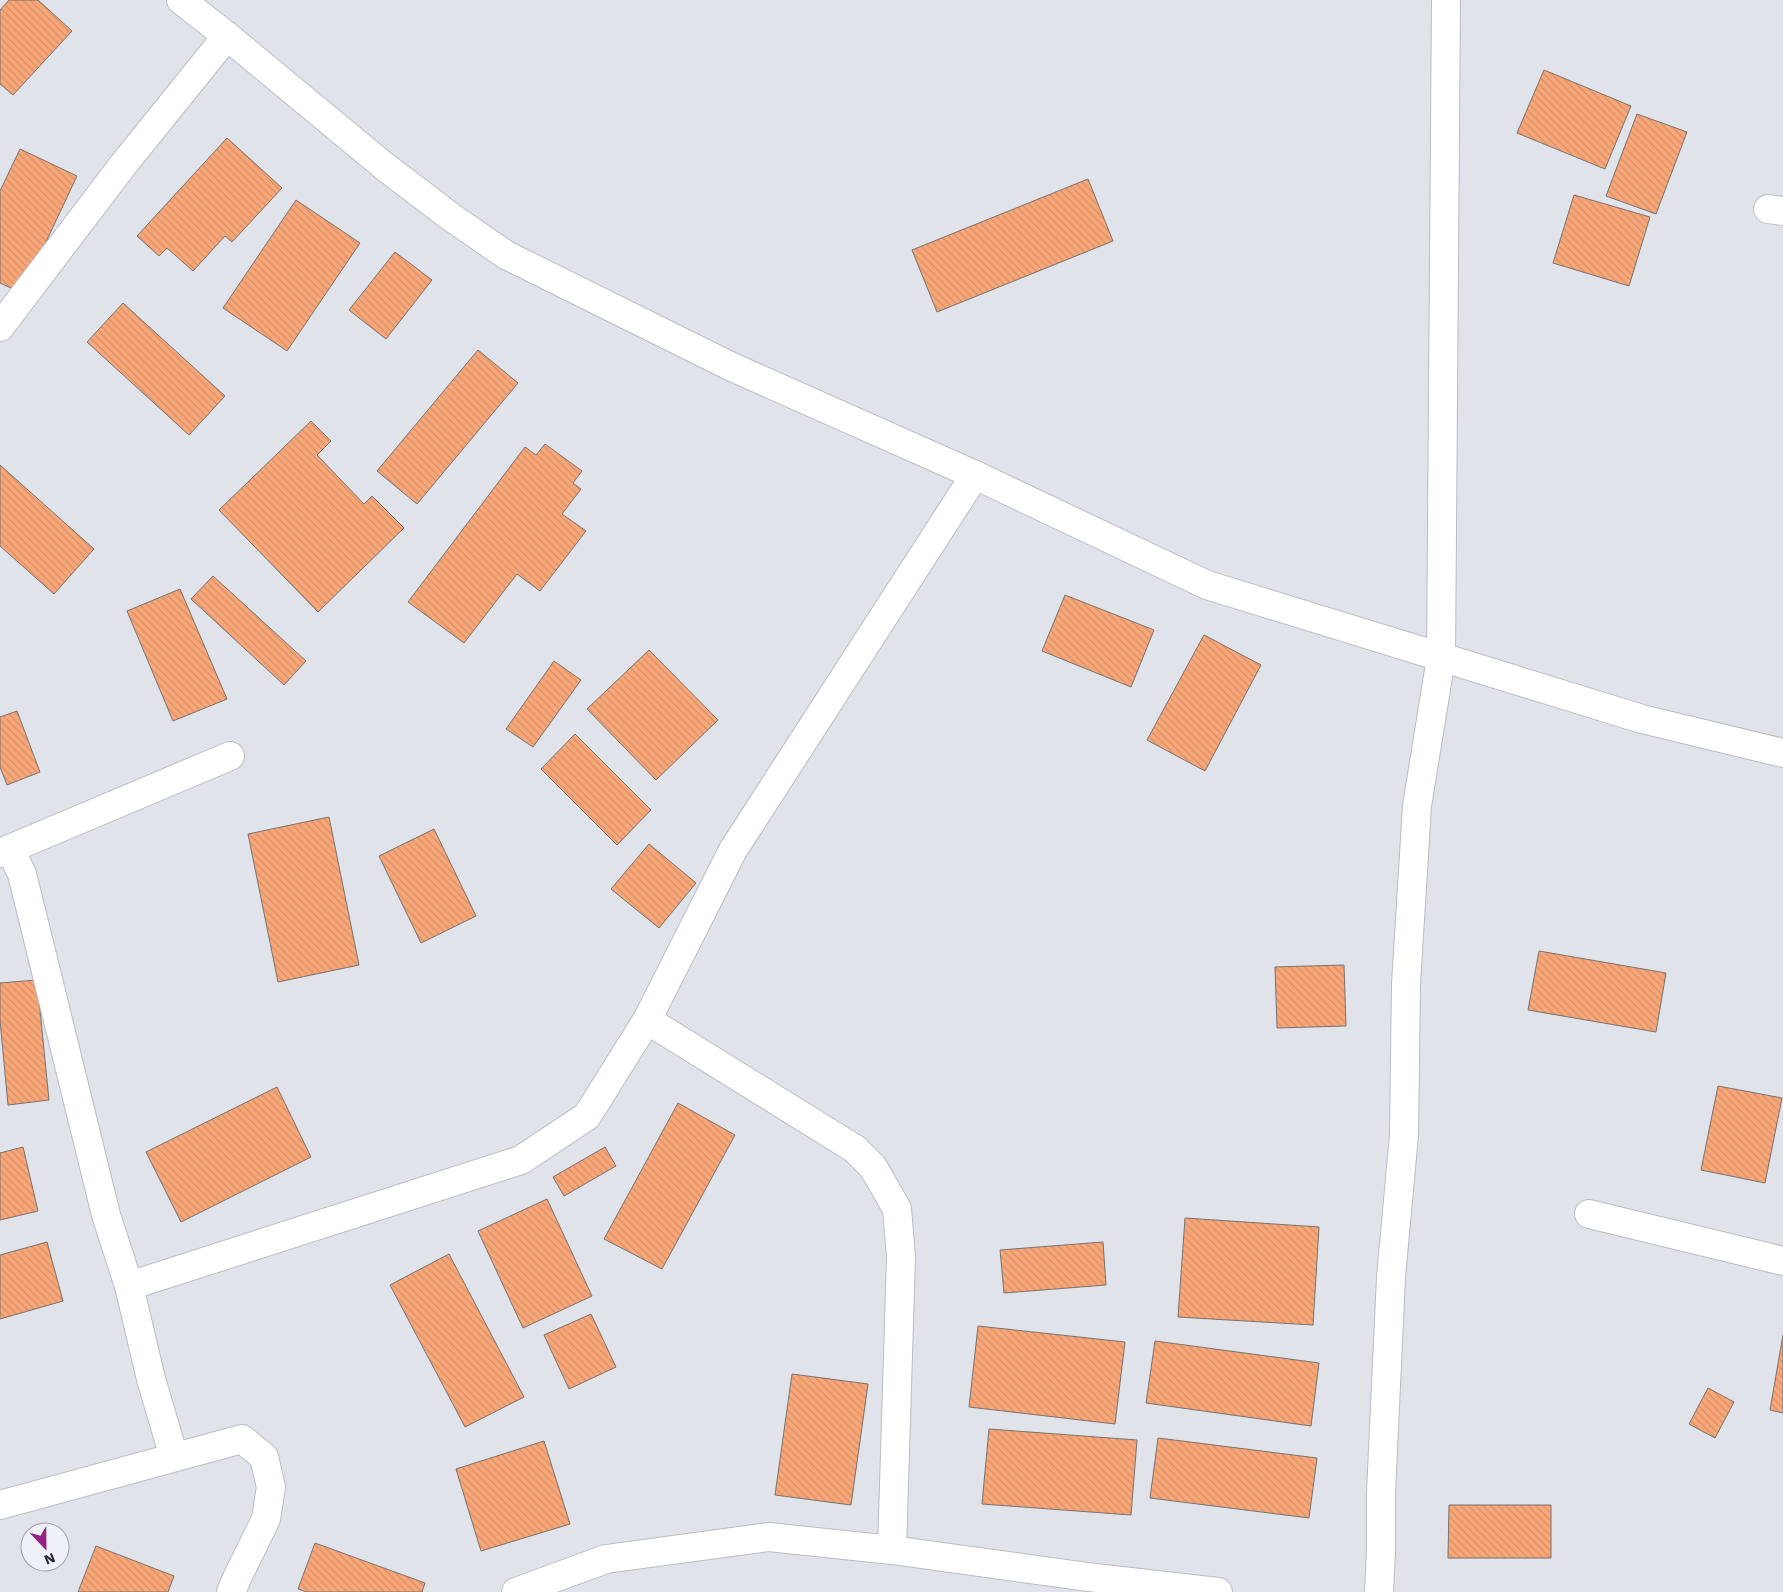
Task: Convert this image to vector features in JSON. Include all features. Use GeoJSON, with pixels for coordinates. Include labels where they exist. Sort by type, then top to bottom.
{"type":"FeatureCollection","features":[{"type":"Feature","properties":{"kind":"street"},"geometry":{"type":"LineString","coordinates":[[181,0],[384,166],[451,217],[506,254],[732,366],[976,475],[1208,585],[1642,719],[1783,753]]}},
{"type":"Feature","properties":{"kind":"street"},"geometry":{"type":"LineString","coordinates":[[1379,1592],[1382,1552],[1381,1493],[1390,1296],[1404,1135],[1406,984],[1417,806],[1441,658],[1446,0]]}},
{"type":"Feature","properties":{"kind":"street"},"geometry":{"type":"LineString","coordinates":[[0,327],[123,165],[227,36]]}},
{"type":"Feature","properties":{"kind":"street"},"geometry":{"type":"LineString","coordinates":[[129,1286],[522,1160],[587,1116],[647,1020],[733,850],[976,475]]}},
{"type":"Feature","properties":{"kind":"street"},"geometry":{"type":"LineString","coordinates":[[174,1457],[129,1286],[106,1215],[22,874],[5,851],[230,756]]}},
{"type":"Feature","properties":{"kind":"street"},"geometry":{"type":"LineString","coordinates":[[647,1020],[854,1149],[873,1167],[897,1209],[901,1258],[892,1550]]}},
{"type":"Feature","properties":{"kind":"street"},"geometry":{"type":"LineString","coordinates":[[1589,1214],[1783,1261]]}},
{"type":"Feature","properties":{"kind":"street"},"geometry":{"type":"LineString","coordinates":[[0,1505],[242,1438],[264,1457],[271,1487],[266,1519],[231,1592]]}},
{"type":"Feature","properties":{"kind":"street"},"geometry":{"type":"LineString","coordinates":[[516,1592],[606,1559],[769,1537],[892,1550],[1078,1576],[1218,1592]]}},
{"type":"Feature","properties":{"kind":"building"},"geometry":{"type":"Polygon","coordinates":[[[9,0],[38,0],[72,31],[13,95],[0,84],[0,10],[9,0]]]}},
{"type":"Feature","properties":{"kind":"building"},"geometry":{"type":"Polygon","coordinates":[[[1544,70],[1631,106],[1605,169],[1517,133],[1544,70]]]}},
{"type":"Feature","properties":{"kind":"building"},"geometry":{"type":"Polygon","coordinates":[[[1637,114],[1687,132],[1656,214],[1606,196],[1637,114]]]}},
{"type":"Feature","properties":{"kind":"building"},"geometry":{"type":"Polygon","coordinates":[[[227,138],[282,188],[232,242],[225,236],[193,271],[167,248],[159,256],[137,236],[227,138]]]}},
{"type":"Feature","properties":{"kind":"building"},"geometry":{"type":"Polygon","coordinates":[[[20,149],[77,176],[22,293],[0,283],[0,191],[20,149]]]}},
{"type":"Feature","properties":{"kind":"building"},"geometry":{"type":"Polygon","coordinates":[[[1088,179],[1113,241],[937,312],[912,250],[1088,179]]]}},
{"type":"Feature","properties":{"kind":"building"},"geometry":{"type":"Polygon","coordinates":[[[1574,195],[1650,217],[1629,286],[1553,263],[1574,195]]]}},
{"type":"Feature","properties":{"kind":"building"},"geometry":{"type":"Polygon","coordinates":[[[296,200],[360,243],[287,351],[223,308],[296,200]]]}},
{"type":"Feature","properties":{"kind":"building"},"geometry":{"type":"Polygon","coordinates":[[[395,252],[432,280],[386,339],[349,310],[395,252]]]}},
{"type":"Feature","properties":{"kind":"building"},"geometry":{"type":"Polygon","coordinates":[[[123,303],[225,396],[189,435],[87,342],[123,303]]]}},
{"type":"Feature","properties":{"kind":"building"},"geometry":{"type":"Polygon","coordinates":[[[478,350],[518,383],[417,504],[377,471],[478,350]]]}},
{"type":"Feature","properties":{"kind":"building"},"geometry":{"type":"Polygon","coordinates":[[[311,421],[331,441],[317,455],[364,504],[372,496],[404,528],[318,612],[219,510],[311,421]]]}},
{"type":"Feature","properties":{"kind":"building"},"geometry":{"type":"Polygon","coordinates":[[[545,444],[582,471],[573,483],[581,489],[562,514],[586,531],[540,591],[517,574],[464,643],[408,602],[525,447],[536,455],[545,444]]]}},
{"type":"Feature","properties":{"kind":"building"},"geometry":{"type":"Polygon","coordinates":[[[0,465],[94,549],[54,594],[0,546],[0,465]]]}},
{"type":"Feature","properties":{"kind":"building"},"geometry":{"type":"Polygon","coordinates":[[[213,576],[306,661],[284,685],[191,599],[213,576]]]}},
{"type":"Feature","properties":{"kind":"building"},"geometry":{"type":"Polygon","coordinates":[[[180,589],[227,699],[173,721],[127,611],[180,589]]]}},
{"type":"Feature","properties":{"kind":"building"},"geometry":{"type":"Polygon","coordinates":[[[1065,595],[1154,630],[1131,687],[1042,651],[1065,595]]]}},
{"type":"Feature","properties":{"kind":"building"},"geometry":{"type":"Polygon","coordinates":[[[1204,635],[1261,665],[1205,771],[1147,740],[1204,635]]]}},
{"type":"Feature","properties":{"kind":"building"},"geometry":{"type":"Polygon","coordinates":[[[649,650],[718,720],[656,780],[587,709],[649,650]]]}},
{"type":"Feature","properties":{"kind":"building"},"geometry":{"type":"Polygon","coordinates":[[[554,661],[581,680],[533,747],[506,729],[554,661]]]}},
{"type":"Feature","properties":{"kind":"building"},"geometry":{"type":"Polygon","coordinates":[[[17,711],[40,772],[7,785],[0,767],[0,717],[17,711]]]}},
{"type":"Feature","properties":{"kind":"building"},"geometry":{"type":"Polygon","coordinates":[[[575,734],[651,810],[617,845],[541,769],[575,734]]]}},
{"type":"Feature","properties":{"kind":"building"},"geometry":{"type":"Polygon","coordinates":[[[329,817],[359,965],[278,982],[248,834],[329,817]]]}},
{"type":"Feature","properties":{"kind":"building"},"geometry":{"type":"Polygon","coordinates":[[[434,829],[476,916],[421,943],[379,856],[434,829]]]}},
{"type":"Feature","properties":{"kind":"building"},"geometry":{"type":"Polygon","coordinates":[[[649,844],[696,883],[659,928],[611,889],[649,844]]]}},
{"type":"Feature","properties":{"kind":"building"},"geometry":{"type":"Polygon","coordinates":[[[1539,951],[1666,973],[1656,1032],[1528,1010],[1539,951]]]}},
{"type":"Feature","properties":{"kind":"building"},"geometry":{"type":"Polygon","coordinates":[[[1344,965],[1346,1026],[1277,1028],[1275,967],[1344,965]]]}},
{"type":"Feature","properties":{"kind":"building"},"geometry":{"type":"Polygon","coordinates":[[[37,980],[49,1100],[8,1105],[0,1020],[0,983],[37,980]]]}},
{"type":"Feature","properties":{"kind":"building"},"geometry":{"type":"Polygon","coordinates":[[[1718,1086],[1782,1098],[1765,1183],[1701,1170],[1718,1086]]]}},
{"type":"Feature","properties":{"kind":"building"},"geometry":{"type":"Polygon","coordinates":[[[277,1087],[311,1157],[181,1222],[146,1152],[277,1087]]]}},
{"type":"Feature","properties":{"kind":"building"},"geometry":{"type":"Polygon","coordinates":[[[678,1103],[735,1135],[662,1269],[604,1239],[678,1103]]]}},
{"type":"Feature","properties":{"kind":"building"},"geometry":{"type":"Polygon","coordinates":[[[23,1147],[38,1211],[0,1220],[0,1153],[23,1147]]]}},
{"type":"Feature","properties":{"kind":"building"},"geometry":{"type":"Polygon","coordinates":[[[605,1147],[616,1166],[564,1196],[553,1177],[605,1147]]]}},
{"type":"Feature","properties":{"kind":"building"},"geometry":{"type":"Polygon","coordinates":[[[547,1199],[592,1296],[523,1328],[478,1231],[547,1199]]]}},
{"type":"Feature","properties":{"kind":"building"},"geometry":{"type":"Polygon","coordinates":[[[1185,1218],[1319,1227],[1313,1325],[1178,1317],[1185,1218]]]}},
{"type":"Feature","properties":{"kind":"building"},"geometry":{"type":"Polygon","coordinates":[[[47,1242],[63,1301],[0,1319],[0,1255],[47,1242]]]}},
{"type":"Feature","properties":{"kind":"building"},"geometry":{"type":"Polygon","coordinates":[[[1103,1242],[1106,1285],[1004,1293],[1000,1250],[1103,1242]]]}},
{"type":"Feature","properties":{"kind":"building"},"geometry":{"type":"Polygon","coordinates":[[[449,1254],[524,1397],[465,1427],[390,1285],[449,1254]]]}},
{"type":"Feature","properties":{"kind":"building"},"geometry":{"type":"Polygon","coordinates":[[[591,1314],[616,1367],[569,1389],[544,1335],[591,1314]]]}},
{"type":"Feature","properties":{"kind":"building"},"geometry":{"type":"Polygon","coordinates":[[[978,1326],[1125,1342],[1115,1424],[969,1407],[978,1326]]]}},
{"type":"Feature","properties":{"kind":"building"},"geometry":{"type":"Polygon","coordinates":[[[1783,1335],[1783,1413],[1770,1410],[1783,1335]]]}},
{"type":"Feature","properties":{"kind":"building"},"geometry":{"type":"Polygon","coordinates":[[[1155,1341],[1319,1363],[1311,1426],[1146,1403],[1155,1341]]]}},
{"type":"Feature","properties":{"kind":"building"},"geometry":{"type":"Polygon","coordinates":[[[792,1374],[868,1384],[851,1505],[775,1495],[792,1374]]]}},
{"type":"Feature","properties":{"kind":"building"},"geometry":{"type":"Polygon","coordinates":[[[1708,1388],[1734,1402],[1715,1438],[1689,1424],[1708,1388]]]}},
{"type":"Feature","properties":{"kind":"building"},"geometry":{"type":"Polygon","coordinates":[[[989,1429],[1137,1440],[1131,1515],[982,1504],[989,1429]]]}},
{"type":"Feature","properties":{"kind":"building"},"geometry":{"type":"Polygon","coordinates":[[[1158,1438],[1317,1458],[1309,1518],[1150,1498],[1158,1438]]]}},
{"type":"Feature","properties":{"kind":"building"},"geometry":{"type":"Polygon","coordinates":[[[544,1441],[570,1524],[481,1551],[456,1469],[544,1441]]]}},
{"type":"Feature","properties":{"kind":"building"},"geometry":{"type":"Polygon","coordinates":[[[1449,1505],[1551,1505],[1551,1558],[1448,1558],[1449,1505]]]}},
{"type":"Feature","properties":{"kind":"building"},"geometry":{"type":"Polygon","coordinates":[[[315,1543],[425,1583],[422,1592],[307,1592],[298,1589],[315,1543]]]}},
{"type":"Feature","properties":{"kind":"building"},"geometry":{"type":"Polygon","coordinates":[[[96,1546],[174,1576],[168,1592],[78,1592],[96,1546]]]}}]}
